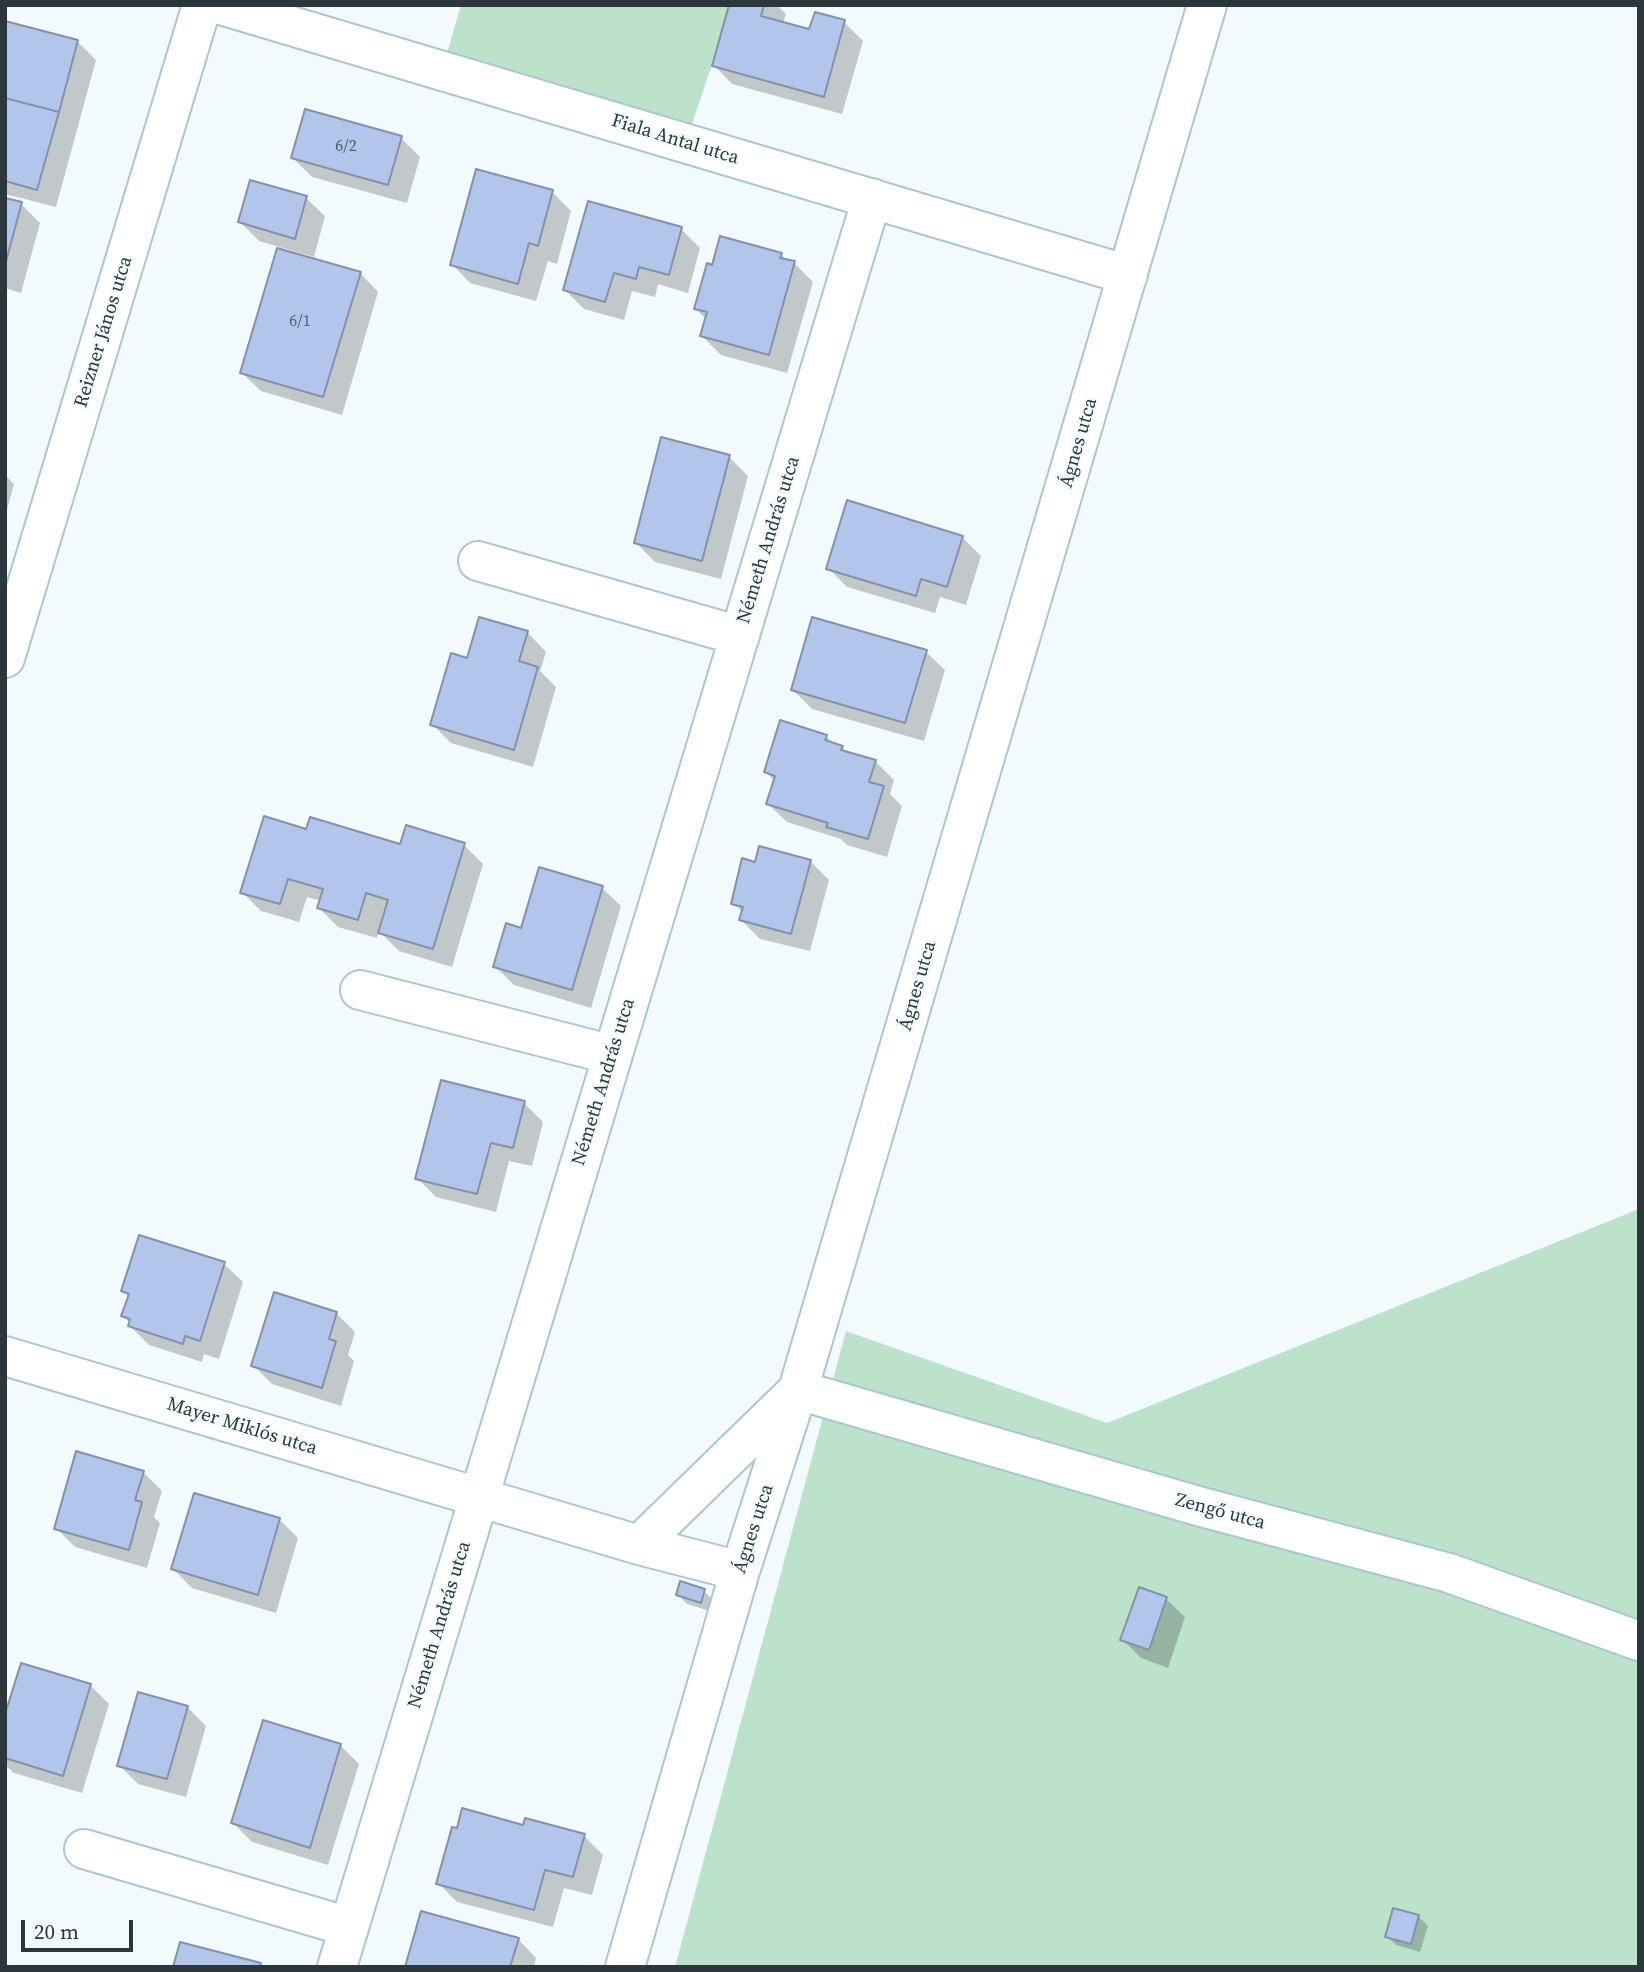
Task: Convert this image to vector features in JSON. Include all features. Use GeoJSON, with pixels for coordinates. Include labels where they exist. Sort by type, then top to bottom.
{"type":"FeatureCollection","features":[{"type":"Feature","properties":{"kind":"street","name":"Reizner János utca"},"geometry":{"type":"LineString","coordinates":[[5,658],[202,5]]}},
{"type":"Feature","properties":{"kind":"street","name":"Fiala Antal utca"},"geometry":{"type":"LineString","coordinates":[[221,5],[1128,275]]}},
{"type":"Feature","properties":{"kind":"street","name":"Ágnes utca"},"geometry":{"type":"LineString","coordinates":[[625,1967],[740,1571],[798,1390],[1207,5]]}},
{"type":"Feature","properties":{"kind":"street","name":"Németh András utca"},"geometry":{"type":"LineString","coordinates":[[337,1967],[872,198]]}},
{"type":"Feature","properties":{"kind":"street"},"geometry":{"type":"LineString","coordinates":[[478,561],[740,636]]}},
{"type":"Feature","properties":{"kind":"street"},"geometry":{"type":"LineString","coordinates":[[360,990],[613,1055]]}},
{"type":"Feature","properties":{"kind":"street","name":"Mayer Miklós utca"},"geometry":{"type":"LineString","coordinates":[[5,1356],[639,1545],[740,1571]]}},
{"type":"Feature","properties":{"kind":"street"},"geometry":{"type":"LineString","coordinates":[[639,1545],[798,1390]]}},
{"type":"Feature","properties":{"kind":"street","name":"Zengő utca"},"geometry":{"type":"LineString","coordinates":[[798,1390],[1198,1506],[1449,1573],[1639,1641]]}},
{"type":"Feature","properties":{"kind":"street"},"geometry":{"type":"LineString","coordinates":[[84,1849],[349,1927]]}},
{"type":"Feature","properties":{"kind":"green space"},"geometry":{"type":"Polygon","coordinates":[[[461,5],[732,5],[689,133],[445,60],[461,5]]]}},
{"type":"Feature","properties":{"kind":"green space"},"geometry":{"type":"Polygon","coordinates":[[[1639,1209],[1639,1967],[675,1967],[846,1331],[1107,1423],[1639,1209]]]}},
{"type":"Feature","properties":{"kind":"building"},"geometry":{"type":"Polygon","coordinates":[[[729,5],[764,5],[761,16],[809,29],[815,12],[845,20],[824,97],[712,66],[729,5]]]}},
{"type":"Feature","properties":{"kind":"building"},"geometry":{"type":"Polygon","coordinates":[[[5,21],[78,40],[59,112],[5,98],[5,21]]]}},
{"type":"Feature","properties":{"kind":"building"},"geometry":{"type":"Polygon","coordinates":[[[5,98],[59,112],[37,190],[5,181],[5,98]]]}},
{"type":"Feature","properties":{"kind":"building"},"geometry":{"type":"Polygon","coordinates":[[[305,109],[402,136],[388,185],[291,158],[305,109]]]}},
{"type":"Feature","properties":{"kind":"building"},"geometry":{"type":"Polygon","coordinates":[[[476,169],[553,190],[538,246],[529,243],[518,284],[450,265],[476,169]]]}},
{"type":"Feature","properties":{"kind":"building"},"geometry":{"type":"Polygon","coordinates":[[[250,180],[307,196],[295,239],[238,222],[250,180]]]}},
{"type":"Feature","properties":{"kind":"building"},"geometry":{"type":"Polygon","coordinates":[[[5,198],[22,202],[5,265],[5,198]]]}},
{"type":"Feature","properties":{"kind":"building"},"geometry":{"type":"Polygon","coordinates":[[[588,201],[682,227],[669,275],[639,267],[636,279],[614,273],[605,302],[563,290],[588,201]]]}},
{"type":"Feature","properties":{"kind":"building"},"geometry":{"type":"Polygon","coordinates":[[[720,236],[782,253],[780,258],[795,261],[769,355],[700,336],[707,312],[694,309],[707,263],[712,265],[720,236]]]}},
{"type":"Feature","properties":{"kind":"building"},"geometry":{"type":"Polygon","coordinates":[[[277,248],[361,272],[323,397],[240,373],[277,248]]]}},
{"type":"Feature","properties":{"kind":"building"},"geometry":{"type":"Polygon","coordinates":[[[661,437],[730,455],[702,561],[634,543],[661,437]]]}},
{"type":"Feature","properties":{"kind":"building"},"geometry":{"type":"Polygon","coordinates":[[[847,500],[963,536],[947,587],[921,579],[916,596],[826,569],[847,500]]]}},
{"type":"Feature","properties":{"kind":"building"},"geometry":{"type":"Polygon","coordinates":[[[479,617],[528,631],[519,661],[538,667],[514,750],[430,725],[451,653],[467,658],[479,617]]]}},
{"type":"Feature","properties":{"kind":"building"},"geometry":{"type":"Polygon","coordinates":[[[812,617],[927,650],[905,723],[791,690],[812,617]]]}},
{"type":"Feature","properties":{"kind":"building"},"geometry":{"type":"Polygon","coordinates":[[[780,720],[827,735],[825,740],[843,746],[841,750],[876,760],[869,782],[884,786],[868,839],[826,827],[828,823],[766,804],[775,776],[764,772],[780,720]]]}},
{"type":"Feature","properties":{"kind":"building"},"geometry":{"type":"Polygon","coordinates":[[[264,816],[306,829],[310,817],[400,844],[406,825],[465,843],[433,949],[378,933],[388,900],[366,893],[358,920],[317,908],[323,889],[288,879],[280,904],[240,893],[264,816]]]}},
{"type":"Feature","properties":{"kind":"building"},"geometry":{"type":"Polygon","coordinates":[[[759,846],[811,860],[791,934],[739,920],[743,907],[731,904],[742,858],[755,862],[759,846]]]}},
{"type":"Feature","properties":{"kind":"building"},"geometry":{"type":"Polygon","coordinates":[[[539,867],[603,886],[572,990],[493,967],[506,923],[521,928],[539,867]]]}},
{"type":"Feature","properties":{"kind":"building"},"geometry":{"type":"Polygon","coordinates":[[[441,1080],[525,1101],[513,1148],[491,1143],[477,1194],[415,1179],[441,1080]]]}},
{"type":"Feature","properties":{"kind":"building"},"geometry":{"type":"Polygon","coordinates":[[[139,1235],[225,1262],[200,1341],[185,1336],[183,1344],[128,1326],[130,1319],[121,1316],[129,1294],[121,1291],[139,1235]]]}},
{"type":"Feature","properties":{"kind":"building"},"geometry":{"type":"Polygon","coordinates":[[[274,1292],[337,1312],[329,1339],[336,1341],[322,1388],[251,1366],[274,1292]]]}},
{"type":"Feature","properties":{"kind":"building"},"geometry":{"type":"Polygon","coordinates":[[[76,1451],[144,1471],[135,1500],[142,1502],[129,1550],[54,1529],[76,1451]]]}},
{"type":"Feature","properties":{"kind":"building"},"geometry":{"type":"Polygon","coordinates":[[[194,1493],[280,1518],[258,1595],[171,1569],[194,1493]]]}},
{"type":"Feature","properties":{"kind":"building"},"geometry":{"type":"Polygon","coordinates":[[[680,1581],[705,1589],[701,1603],[676,1595],[680,1581]]]}},
{"type":"Feature","properties":{"kind":"building"},"geometry":{"type":"Polygon","coordinates":[[[1139,1587],[1167,1597],[1149,1650],[1120,1640],[1139,1587]]]}},
{"type":"Feature","properties":{"kind":"building"},"geometry":{"type":"Polygon","coordinates":[[[21,1663],[91,1684],[63,1776],[5,1758],[5,1714],[21,1663]]]}},
{"type":"Feature","properties":{"kind":"building"},"geometry":{"type":"Polygon","coordinates":[[[138,1692],[188,1706],[167,1779],[117,1766],[138,1692]]]}},
{"type":"Feature","properties":{"kind":"building"},"geometry":{"type":"Polygon","coordinates":[[[263,1720],[341,1744],[310,1848],[231,1823],[263,1720]]]}},
{"type":"Feature","properties":{"kind":"building"},"geometry":{"type":"Polygon","coordinates":[[[462,1808],[523,1825],[525,1818],[585,1834],[573,1877],[545,1870],[534,1910],[436,1884],[452,1827],[457,1828],[462,1808]]]}},
{"type":"Feature","properties":{"kind":"building"},"geometry":{"type":"Polygon","coordinates":[[[1393,1908],[1419,1915],[1411,1944],[1385,1937],[1393,1908]]]}},
{"type":"Feature","properties":{"kind":"building"},"geometry":{"type":"Polygon","coordinates":[[[421,1911],[519,1938],[510,1967],[405,1967],[421,1911]]]}},
{"type":"Feature","properties":{"kind":"building"},"geometry":{"type":"Polygon","coordinates":[[[180,1942],[261,1963],[260,1967],[173,1967],[180,1942]]]}}]}
